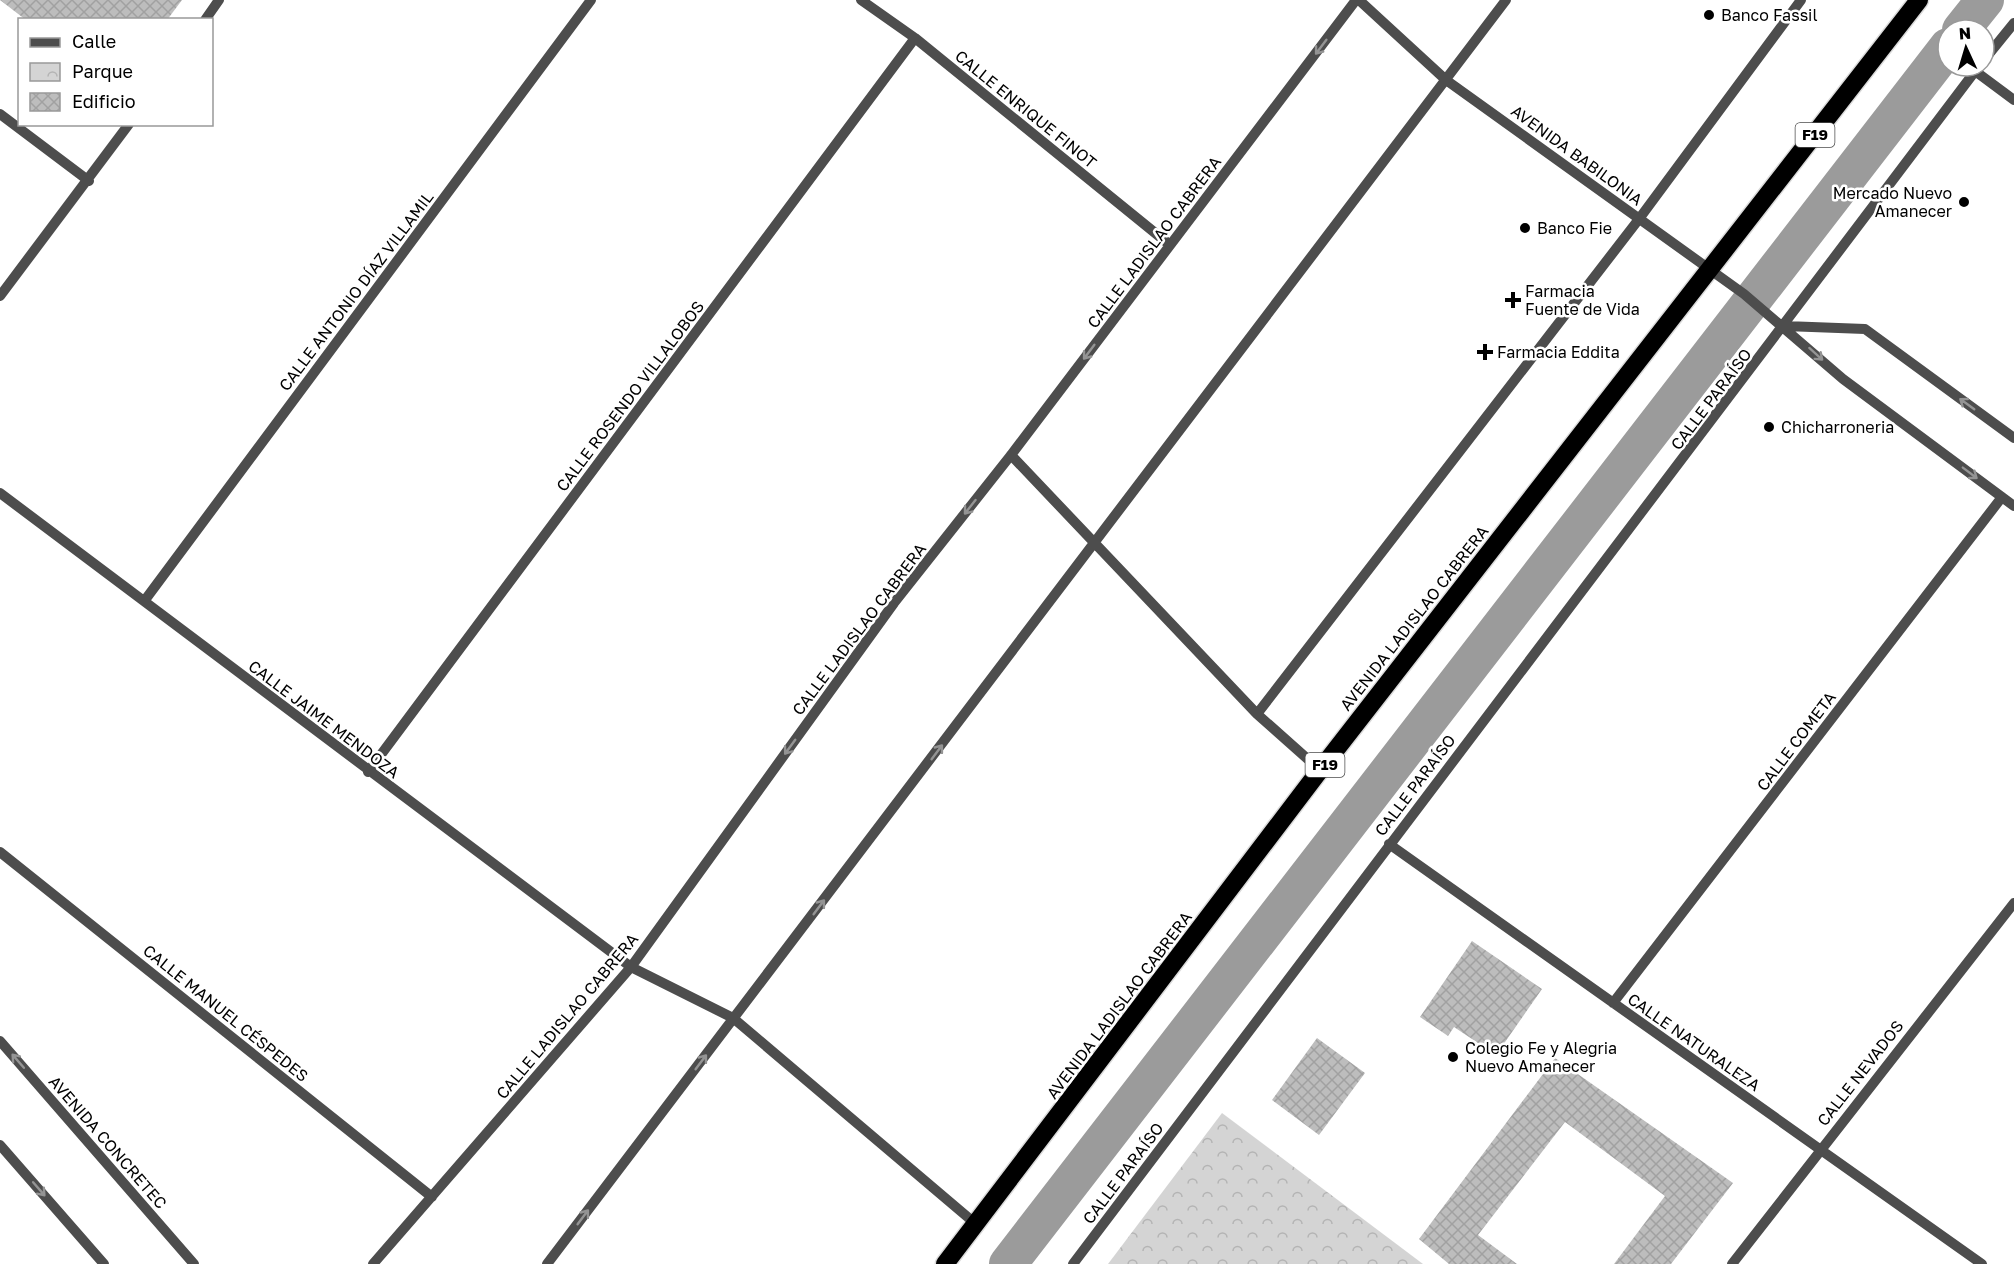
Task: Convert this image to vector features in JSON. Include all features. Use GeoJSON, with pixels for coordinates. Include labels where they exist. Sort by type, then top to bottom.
{"type":"FeatureCollection","features":[{"type":"Feature","properties":{"kind":"highway","name":"AVENIDA LADISLAO CABRERA"},"geometry":{"type":"LineString","coordinates":[[945,1264],[977,1225],[1320,770],[1919,0]]}},
{"type":"Feature","properties":{"kind":"street"},"geometry":{"type":"LineString","coordinates":[[206,18],[219,0]]}},
{"type":"Feature","properties":{"kind":"street","name":"CALLE ANTONIO DÍAZ VILLAMIL"},"geometry":{"type":"LineString","coordinates":[[145,600],[591,0]]}},
{"type":"Feature","properties":{"kind":"street","name":"CALLE ENRIQUE FINOT"},"geometry":{"type":"LineString","coordinates":[[861,0],[915,38],[1170,245]]}},
{"type":"Feature","properties":{"kind":"street","name":"AVENIDA BABILONIA"},"geometry":{"type":"LineString","coordinates":[[1358,0],[1446,80],[1744,294],[1785,326],[1843,379],[2014,506]]}},
{"type":"Feature","properties":{"kind":"street","name":"CALLE LADISLAO CABRERA"},"geometry":{"type":"LineString","coordinates":[[373,1264],[632,967],[894,603],[1011,455],[1358,0]]}},
{"type":"Feature","properties":{"kind":"street"},"geometry":{"type":"LineString","coordinates":[[547,1264],[1506,0]]}},
{"type":"Feature","properties":{"kind":"street"},"geometry":{"type":"LineString","coordinates":[[1257,714],[1640,219],[1802,0]]}},
{"type":"Feature","properties":{"kind":"street"},"geometry":{"type":"LineString","coordinates":[[1996,45],[2014,23]]}},
{"type":"Feature","properties":{"kind":"street","name":"CALLE ROSENDO VILLALOBOS"},"geometry":{"type":"LineString","coordinates":[[368,772],[915,38]]}},
{"type":"Feature","properties":{"kind":"street"},"geometry":{"type":"LineString","coordinates":[[1785,326],[1970,78]]}},
{"type":"Feature","properties":{"kind":"street"},"geometry":{"type":"LineString","coordinates":[[1988,78],[2014,100]]}},
{"type":"Feature","properties":{"kind":"street"},"geometry":{"type":"LineString","coordinates":[[0,114],[89,181]]}},
{"type":"Feature","properties":{"kind":"street"},"geometry":{"type":"LineString","coordinates":[[0,297],[89,181],[128,126]]}},
{"type":"Feature","properties":{"kind":"street"},"geometry":{"type":"LineString","coordinates":[[1785,326],[1865,329],[2014,438]]}},
{"type":"Feature","properties":{"kind":"street","name":"CALLE PARAÍSO"},"geometry":{"type":"LineString","coordinates":[[1073,1264],[1389,844],[1785,326]]}},
{"type":"Feature","properties":{"kind":"street"},"geometry":{"type":"LineString","coordinates":[[1011,455],[1257,714],[1320,770]]}},
{"type":"Feature","properties":{"kind":"street","name":"CALLE JAIME MENDOZA"},"geometry":{"type":"LineString","coordinates":[[0,493],[145,600],[368,772],[632,967],[734,1018],[977,1225]]}},
{"type":"Feature","properties":{"kind":"street","name":"CALLE COMETA"},"geometry":{"type":"LineString","coordinates":[[1613,1003],[2002,497]]}},
{"type":"Feature","properties":{"kind":"street","name":"CALLE NATURALEZA"},"geometry":{"type":"LineString","coordinates":[[1389,844],[1982,1264]]}},
{"type":"Feature","properties":{"kind":"street","name":"CALLE MANUEL CÉSPEDES"},"geometry":{"type":"LineString","coordinates":[[0,852],[432,1197]]}},
{"type":"Feature","properties":{"kind":"street","name":"CALLE NEVADOS"},"geometry":{"type":"LineString","coordinates":[[1732,1264],[2014,903]]}},
{"type":"Feature","properties":{"kind":"street","name":"AVENIDA CONCRETEC"},"geometry":{"type":"LineString","coordinates":[[0,1041],[194,1264]]}},
{"type":"Feature","properties":{"kind":"street"},"geometry":{"type":"LineString","coordinates":[[0,1145],[104,1264]]}},
{"type":"Feature","properties":{"kind":"green space"},"geometry":{"type":"Polygon","coordinates":[[[1222,1113],[1423,1264],[1108,1264],[1222,1113]]]}},
{"type":"Feature","properties":{"kind":"building"},"geometry":{"type":"Polygon","coordinates":[[[0,0],[182,0],[168,18],[23,18],[0,0]]]}},
{"type":"Feature","properties":{"kind":"building"},"geometry":{"type":"Polygon","coordinates":[[[1472,941],[1542,989],[1496,1055],[1454,1027],[1448,1036],[1420,1017],[1472,941]]]}},
{"type":"Feature","properties":{"kind":"building"},"geometry":{"type":"Polygon","coordinates":[[[1317,1038],[1365,1073],[1319,1135],[1272,1100],[1317,1038]]]}},
{"type":"Feature","properties":{"kind":"building"},"geometry":{"type":"Polygon","coordinates":[[[1555,1058],[1733,1183],[1671,1264],[1614,1264],[1665,1196],[1565,1122],[1478,1235],[1517,1264],[1449,1264],[1419,1239],[1555,1058]]]}},
{"type":"Feature","properties":{"kind":"waterway"},"geometry":{"type":"LineString","coordinates":[[1971,18],[1985,0]]}},
{"type":"Feature","properties":{"kind":"waterway"},"geometry":{"type":"LineString","coordinates":[[1008,1264],[1936,63]]}},
{"type":"Feature","properties":{"kind":"place","name":"Banco Fassil"},"geometry":{"type":"Point","coordinates":[1709,15]}},
{"type":"Feature","properties":{"kind":"place","name":"Mercado Nuevo Amanecer"},"geometry":{"type":"Point","coordinates":[1964,202]}},
{"type":"Feature","properties":{"kind":"place","name":"Banco Fie"},"geometry":{"type":"Point","coordinates":[1525,228]}},
{"type":"Feature","properties":{"kind":"place","name":"Farmacia Fuente de Vida"},"geometry":{"type":"Point","coordinates":[1513,300]}},
{"type":"Feature","properties":{"kind":"place","name":"Farmacia Eddita"},"geometry":{"type":"Point","coordinates":[1485,352]}},
{"type":"Feature","properties":{"kind":"place","name":"Chicharroneria"},"geometry":{"type":"Point","coordinates":[1769,427]}},
{"type":"Feature","properties":{"kind":"place","name":"Colegio Fe y Alegria Nuevo Amanecer"},"geometry":{"type":"Point","coordinates":[1453,1057]}}]}
